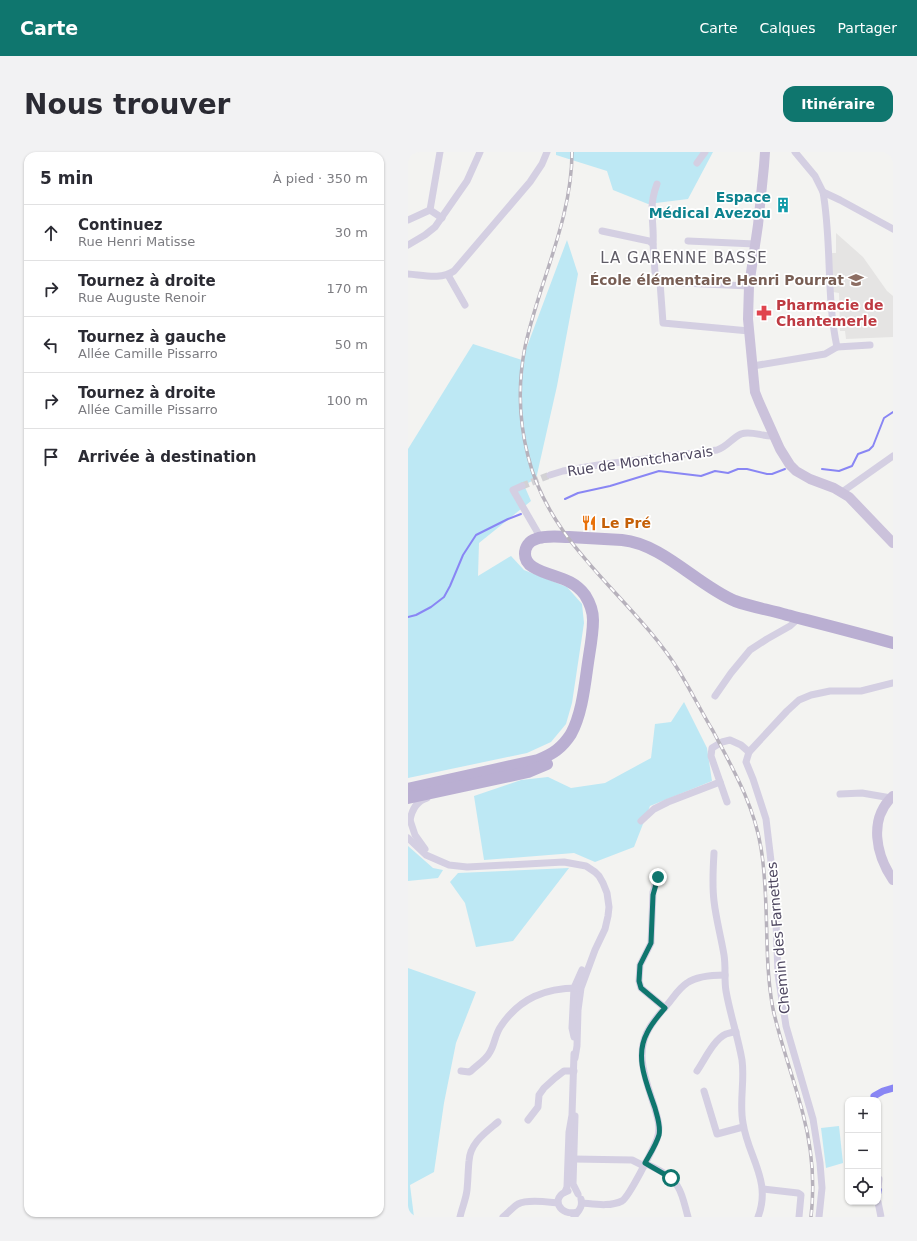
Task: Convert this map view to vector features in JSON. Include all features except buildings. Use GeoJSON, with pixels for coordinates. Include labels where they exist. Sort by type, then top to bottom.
{"type":"FeatureCollection","features":[{"type":"Feature","properties":{"kind":"main road"},"geometry":{"type":"LineString","coordinates":[[765,152],[763,181],[748,303],[755,392],[786,460],[796,471],[810,479],[842,492],[855,502],[893,543]]}},
{"type":"Feature","properties":{"kind":"main road"},"geometry":{"type":"LineString","coordinates":[[408,789],[538,760],[552,754],[562,745],[575,726],[580,710],[592,632],[592,608],[583,593],[570,581],[534,567],[528,563],[525,558],[526,547],[534,539],[554,537],[600,538],[628,541],[648,546],[701,581],[736,601],[893,643]]}},
{"type":"Feature","properties":{"kind":"main road"},"geometry":{"type":"LineString","coordinates":[[408,798],[528,772],[556,760],[571,745],[577,736],[585,710],[598,629],[596,608],[594,600],[588,590],[572,577],[545,569],[530,562],[528,552],[529,547],[541,539]]}},
{"type":"Feature","properties":{"kind":"main road"},"geometry":{"type":"LineString","coordinates":[[892,798],[884,807],[880,817],[877,833],[880,856],[893,880]]}},
{"type":"Feature","properties":{"kind":"street"},"geometry":{"type":"LineString","coordinates":[[430,210],[440,152]]}},
{"type":"Feature","properties":{"kind":"street"},"geometry":{"type":"LineString","coordinates":[[408,245],[430,232],[442,218],[467,181],[480,152]]}},
{"type":"Feature","properties":{"kind":"street"},"geometry":{"type":"LineString","coordinates":[[408,274],[448,275],[460,265],[530,182],[542,164],[547,152]]}},
{"type":"Feature","properties":{"kind":"street"},"geometry":{"type":"LineString","coordinates":[[697,163],[705,152]]}},
{"type":"Feature","properties":{"kind":"street"},"geometry":{"type":"LineString","coordinates":[[795,152],[815,176],[823,192],[826,215],[832,327],[837,347]]}},
{"type":"Feature","properties":{"kind":"street"},"geometry":{"type":"LineString","coordinates":[[657,184],[653,196],[652,209],[653,244],[656,272],[660,282],[663,323],[749,331]]}},
{"type":"Feature","properties":{"kind":"street"},"geometry":{"type":"LineString","coordinates":[[823,192],[893,229]]}},
{"type":"Feature","properties":{"kind":"street"},"geometry":{"type":"LineString","coordinates":[[430,210],[442,218]]}},
{"type":"Feature","properties":{"kind":"street"},"geometry":{"type":"LineString","coordinates":[[408,220],[430,210]]}},
{"type":"Feature","properties":{"kind":"street"},"geometry":{"type":"LineString","coordinates":[[602,232],[648,241],[653,244]]}},
{"type":"Feature","properties":{"kind":"street"},"geometry":{"type":"LineString","coordinates":[[688,241],[755,244]]}},
{"type":"Feature","properties":{"kind":"street"},"geometry":{"type":"LineString","coordinates":[[448,275],[465,305]]}},
{"type":"Feature","properties":{"kind":"street"},"geometry":{"type":"LineString","coordinates":[[660,282],[749,286]]}},
{"type":"Feature","properties":{"kind":"street"},"geometry":{"type":"LineString","coordinates":[[753,366],[825,354],[837,347],[870,344]]}},
{"type":"Feature","properties":{"kind":"street","name":"Rue de Montcharvais"},"geometry":{"type":"LineString","coordinates":[[550,476],[563,471],[598,465],[717,450],[725,447],[742,434],[746,433],[774,436]]}},
{"type":"Feature","properties":{"kind":"street"},"geometry":{"type":"LineString","coordinates":[[842,492],[893,456]]}},
{"type":"Feature","properties":{"kind":"street"},"geometry":{"type":"LineString","coordinates":[[522,486],[514,490],[541,539]]}},
{"type":"Feature","properties":{"kind":"street"},"geometry":{"type":"LineString","coordinates":[[715,696],[750,650],[767,638],[790,626],[799,618]]}},
{"type":"Feature","properties":{"kind":"street"},"geometry":{"type":"LineString","coordinates":[[727,802],[711,756],[712,748],[714,746],[730,740],[741,745],[749,752],[799,700],[811,695],[830,691],[862,691],[893,683]]}},
{"type":"Feature","properties":{"kind":"street","name":"Chemin des Farnettes"},"geometry":{"type":"LineString","coordinates":[[749,752],[746,762],[766,819],[775,894],[778,974],[786,1026],[813,1119],[820,1163],[822,1188],[819,1217]]}},
{"type":"Feature","properties":{"kind":"street"},"geometry":{"type":"LineString","coordinates":[[408,795],[456,784],[485,772]]}},
{"type":"Feature","properties":{"kind":"street"},"geometry":{"type":"LineString","coordinates":[[409,821],[414,808],[423,799],[491,784],[528,772]]}},
{"type":"Feature","properties":{"kind":"street"},"geometry":{"type":"LineString","coordinates":[[641,821],[654,809],[668,802],[720,782]]}},
{"type":"Feature","properties":{"kind":"street"},"geometry":{"type":"LineString","coordinates":[[840,794],[862,793],[892,798]]}},
{"type":"Feature","properties":{"kind":"street"},"geometry":{"type":"LineString","coordinates":[[408,812],[409,821],[418,840],[434,859]]}},
{"type":"Feature","properties":{"kind":"street"},"geometry":{"type":"LineString","coordinates":[[408,838],[426,855],[457,867],[482,867],[554,861],[570,862],[586,866],[595,872],[605,888],[608,902],[608,916],[595,950],[587,959],[578,988],[572,1028],[574,1035],[575,1058],[572,1115],[569,1132],[567,1187],[565,1192]]}},
{"type":"Feature","properties":{"kind":"street"},"geometry":{"type":"LineString","coordinates":[[714,853],[712,874],[713,893],[724,956],[726,991],[742,1064],[743,1127],[763,1189],[758,1217]]}},
{"type":"Feature","properties":{"kind":"street"},"geometry":{"type":"LineString","coordinates":[[658,877],[653,895],[651,943],[640,965],[639,981],[641,988],[665,1008]]}},
{"type":"Feature","properties":{"kind":"street"},"geometry":{"type":"LineString","coordinates":[[582,1204],[612,1204],[621,1201],[628,1195],[655,1144],[659,1130],[658,1118],[642,1067],[641,1058],[644,1040],[650,1027],[679,990],[689,981],[706,977],[726,975]]}},
{"type":"Feature","properties":{"kind":"street"},"geometry":{"type":"LineString","coordinates":[[461,1071],[471,1071],[487,1056],[491,1051],[500,1026],[524,1002],[536,995],[546,992],[558,989],[578,988]]}},
{"type":"Feature","properties":{"kind":"street"},"geometry":{"type":"LineString","coordinates":[[697,1071],[719,1040],[726,1034],[736,1032]]}},
{"type":"Feature","properties":{"kind":"street"},"geometry":{"type":"LineString","coordinates":[[528,1120],[538,1107],[539,1096],[544,1088],[564,1071],[574,1071]]}},
{"type":"Feature","properties":{"kind":"street"},"geometry":{"type":"LineString","coordinates":[[704,1091],[717,1134],[743,1127]]}},
{"type":"Feature","properties":{"kind":"street"},"geometry":{"type":"LineString","coordinates":[[572,1096],[575,1105],[573,1184],[580,1197],[582,1204],[575,1215],[563,1214],[558,1203],[560,1195],[565,1192],[572,1191],[578,1194]]}},
{"type":"Feature","properties":{"kind":"street"},"geometry":{"type":"LineString","coordinates":[[460,1217],[467,1189],[471,1150],[476,1142],[498,1122]]}},
{"type":"Feature","properties":{"kind":"street"},"geometry":{"type":"LineString","coordinates":[[574,1159],[632,1160],[666,1175],[675,1182],[681,1193],[688,1217]]}},
{"type":"Feature","properties":{"kind":"street"},"geometry":{"type":"LineString","coordinates":[[763,1189],[798,1193],[801,1195],[799,1217]]}},
{"type":"Feature","properties":{"kind":"street"},"geometry":{"type":"LineString","coordinates":[[504,1217],[517,1204],[522,1202],[558,1203]]}},
{"type":"Feature","properties":{"kind":"street"},"geometry":{"type":"LineString","coordinates":[[879,1205],[881,1217]]}},
{"type":"Feature","properties":{"kind":"shaded area"},"geometry":{"type":"Polygon","coordinates":[[[556,152],[713,152],[688,199],[648,204],[613,190],[607,171],[556,155],[556,152]]]}},
{"type":"Feature","properties":{"kind":"shaded area","name":"École élémentaire Henri Pourrat"},"geometry":{"type":"Polygon","coordinates":[[[836,233],[863,257],[887,291],[893,296],[893,337],[846,339],[845,331],[840,331],[839,293],[833,292],[831,253],[836,253],[836,233]]]}},
{"type":"Feature","properties":{"kind":"shaded area"},"geometry":{"type":"Polygon","coordinates":[[[567,240],[578,274],[557,386],[536,479],[524,485],[531,501],[479,543],[478,576],[511,556],[524,570],[567,587],[582,604],[584,623],[572,703],[566,724],[551,742],[527,753],[408,778],[408,449],[473,344],[522,360],[567,240]]]}},
{"type":"Feature","properties":{"kind":"shaded area"},"geometry":{"type":"Polygon","coordinates":[[[684,702],[707,748],[712,781],[650,806],[634,847],[595,862],[574,853],[484,860],[474,796],[521,780],[548,777],[571,788],[605,783],[651,758],[655,724],[671,722],[684,702]]]}},
{"type":"Feature","properties":{"kind":"shaded area"},"geometry":{"type":"Polygon","coordinates":[[[408,846],[433,868],[443,870],[438,878],[408,881],[408,846]]]}},
{"type":"Feature","properties":{"kind":"shaded area"},"geometry":{"type":"Polygon","coordinates":[[[569,868],[513,941],[476,947],[465,903],[450,882],[458,873],[569,868]]]}},
{"type":"Feature","properties":{"kind":"shaded area"},"geometry":{"type":"Polygon","coordinates":[[[408,968],[476,992],[456,1043],[444,1103],[434,1172],[410,1185],[414,1217],[408,1217],[408,968]]]}},
{"type":"Feature","properties":{"kind":"shaded area"},"geometry":{"type":"Polygon","coordinates":[[[839,1126],[843,1163],[826,1168],[821,1128],[839,1126]]]}},
{"type":"Feature","properties":{"kind":"waterway"},"geometry":{"type":"LineString","coordinates":[[822,469],[839,471],[852,466],[858,454],[869,450],[873,446],[884,418],[893,412]]}},
{"type":"Feature","properties":{"kind":"waterway"},"geometry":{"type":"LineString","coordinates":[[565,499],[578,493],[610,486],[659,471],[701,476],[715,471],[728,473],[738,469],[747,469],[767,474],[772,474],[785,469]]}},
{"type":"Feature","properties":{"kind":"waterway"},"geometry":{"type":"LineString","coordinates":[[408,617],[416,615],[431,607],[444,597],[463,555],[476,535],[521,514]]}},
{"type":"Feature","properties":{"kind":"waterway"},"geometry":{"type":"LineString","coordinates":[[874,1096],[893,1088]]}},
{"type":"Feature","properties":{"kind":"tunnel"},"geometry":{"type":"LineString","coordinates":[[522,486],[550,475]]}},
{"type":"Feature","properties":{"kind":"railway"},"geometry":{"type":"LineString","coordinates":[[572,152],[571,177],[567,202],[525,347],[520,388],[521,416],[525,443],[539,488],[554,517],[594,570],[639,619],[660,644],[679,671],[728,759],[748,802],[758,832],[764,868],[768,969],[773,1009],[809,1140],[813,1178],[811,1217]]}},
{"type":"Feature","properties":{"kind":"place","name":"Espace Médical Avezou"},"geometry":{"type":"Point","coordinates":[783,205]}},
{"type":"Feature","properties":{"kind":"place","name":"École élémentaire Henri Pourrat"},"geometry":{"type":"Point","coordinates":[856,280]}},
{"type":"Feature","properties":{"kind":"place","name":"Pharmacie de Chantemerle"},"geometry":{"type":"Point","coordinates":[764,313]}},
{"type":"Feature","properties":{"kind":"place","name":"Le Pré"},"geometry":{"type":"Point","coordinates":[589,523]}},
{"type":"Feature","properties":{"kind":"district","name":"LA GARENNE BASSE"},"geometry":{"type":"Point","coordinates":[684,258]}},
{"type":"Feature","properties":{"kind":"route"},"geometry":{"type":"LineString","coordinates":[[658,877],[653,895],[651,943],[650,948],[640,965],[639,974],[639,981],[644,992],[665,1008],[650,1027],[646,1034],[642,1048],[642,1067],[658,1118],[659,1130],[659,1135],[645,1163],[671,1178]]}}]}
